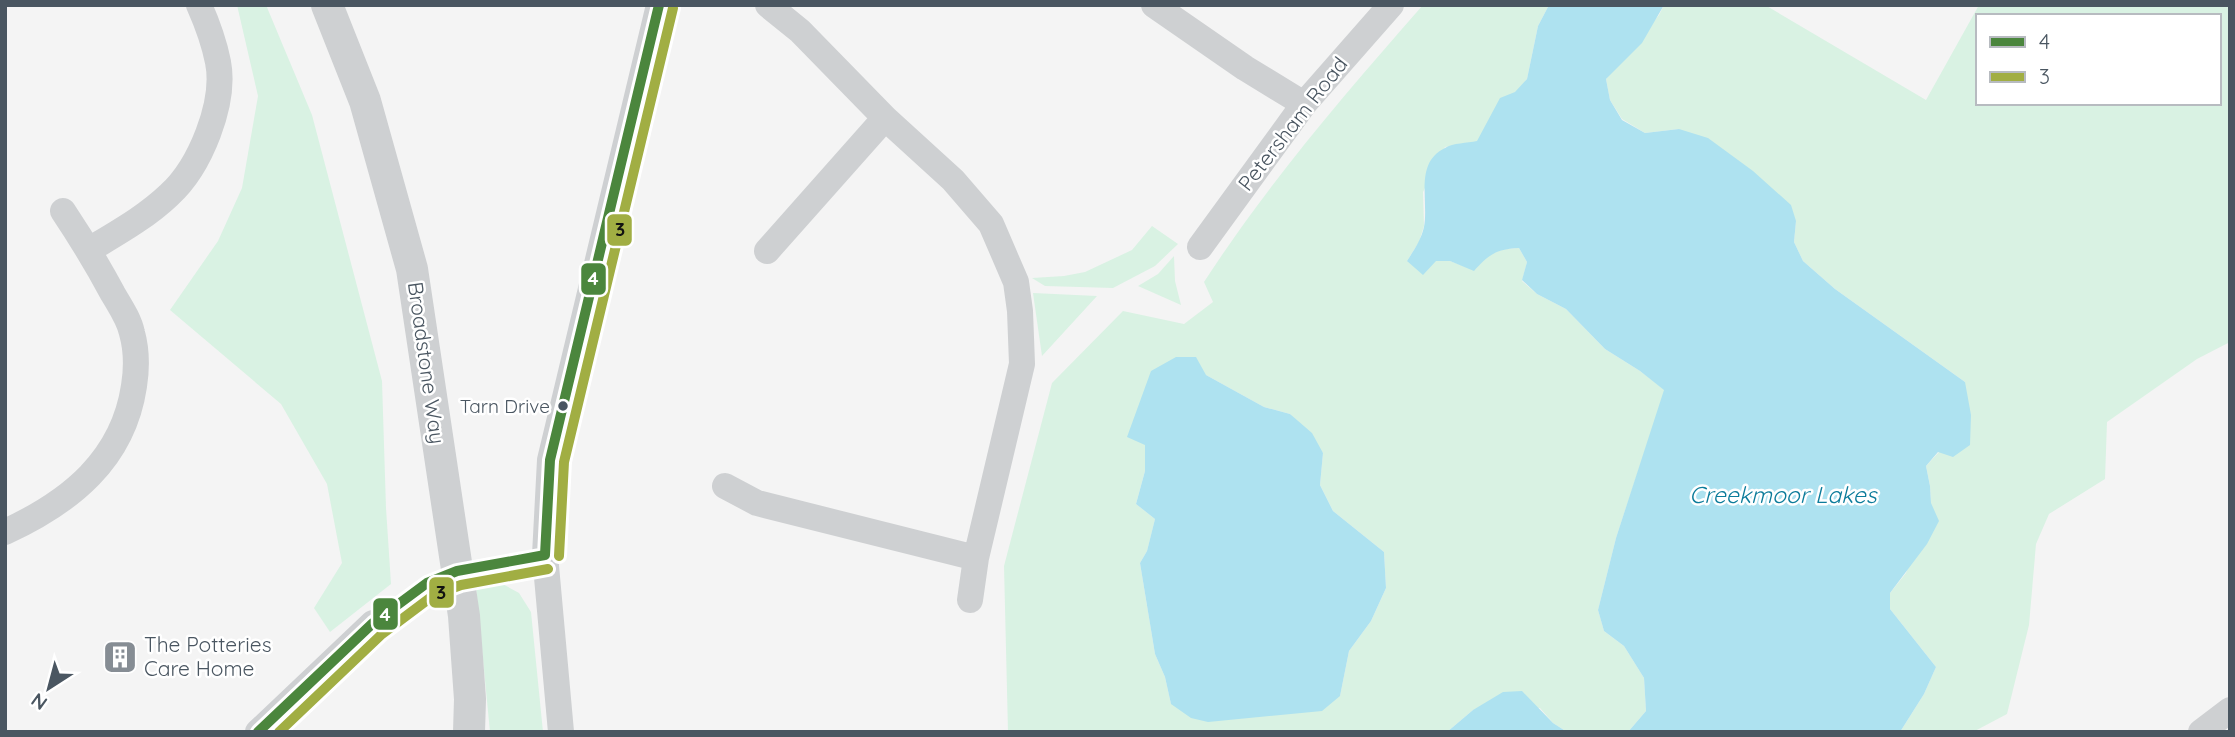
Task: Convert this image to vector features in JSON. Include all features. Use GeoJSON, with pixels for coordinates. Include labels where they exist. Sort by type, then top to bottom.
{"type":"FeatureCollection","features":[{"type":"Feature","properties":{"kind":"street"},"geometry":{"type":"LineString","coordinates":[[89,250],[146,216],[179,186],[203,145],[219,91],[219,63],[207,21],[199,5]]}},
{"type":"Feature","properties":{"kind":"street","name":"Broadstone Way"},"geometry":{"type":"LineString","coordinates":[[327,5],[365,102],[412,269],[464,616],[470,699],[469,732]]}},
{"type":"Feature","properties":{"kind":"street"},"geometry":{"type":"LineString","coordinates":[[561,732],[545,555],[550,460],[659,5]]}},
{"type":"Feature","properties":{"kind":"street"},"geometry":{"type":"LineString","coordinates":[[768,5],[800,31],[885,118],[953,180],[990,224],[1016,282],[1022,364],[976,558],[970,600]]}},
{"type":"Feature","properties":{"kind":"street"},"geometry":{"type":"LineString","coordinates":[[1154,5],[1245,68],[1304,104]]}},
{"type":"Feature","properties":{"kind":"street","name":"Petersham Road"},"geometry":{"type":"LineString","coordinates":[[1200,247],[1304,104],[1391,5]]}},
{"type":"Feature","properties":{"kind":"street"},"geometry":{"type":"LineString","coordinates":[[767,251],[885,118]]}},
{"type":"Feature","properties":{"kind":"street"},"geometry":{"type":"LineString","coordinates":[[5,532],[32,520],[85,482],[114,446],[132,399],[138,361],[132,330],[89,250],[63,211]]}},
{"type":"Feature","properties":{"kind":"street"},"geometry":{"type":"LineString","coordinates":[[725,486],[757,503],[976,558]]}},
{"type":"Feature","properties":{"kind":"street"},"geometry":{"type":"LineString","coordinates":[[258,732],[373,624]]}},
{"type":"Feature","properties":{"kind":"street"},"geometry":{"type":"LineString","coordinates":[[2201,732],[2230,710]]}},
{"type":"Feature","properties":{"kind":"green space"},"geometry":{"type":"Polygon","coordinates":[[[237,5],[266,5],[312,115],[382,381],[391,584],[330,632],[314,608],[342,563],[327,484],[281,404],[170,310],[218,241],[242,188],[258,96],[237,5]]]}},
{"type":"Feature","properties":{"kind":"green space"},"geometry":{"type":"Polygon","coordinates":[[[1423,5],[1549,5],[1538,26],[1527,79],[1477,142],[1445,147],[1423,192],[1424,226],[1419,242],[1407,261],[1450,261],[1474,270],[1493,253],[1519,248],[1527,262],[1522,281],[1537,294],[1566,309],[1605,349],[1665,390],[1616,538],[1598,610],[1604,631],[1624,646],[1644,678],[1646,711],[1628,732],[1567,732],[1553,723],[1540,708],[1473,710],[1447,732],[1008,732],[1004,566],[1052,383],[1123,311],[1184,324],[1213,302],[1204,282],[1229,245],[1309,139],[1423,5]],[[1206,375],[1145,445],[1145,471],[1136,504],[1155,519],[1147,551],[1140,563],[1155,654],[1165,677],[1171,704],[1340,696],[1349,651],[1371,621],[1386,588],[1384,552],[1333,511],[1320,485],[1323,453],[1290,414],[1264,407],[1206,375]]]}},
{"type":"Feature","properties":{"kind":"green space"},"geometry":{"type":"Polygon","coordinates":[[[1664,5],[1765,5],[1926,100],[1979,5],[2230,5],[2230,342],[2197,359],[2107,422],[2105,479],[2049,514],[2036,544],[2029,625],[2007,714],[1973,732],[1900,732],[1924,694],[1936,667],[1890,609],[1890,593],[1906,573],[1931,503],[1926,466],[1939,452],[1965,382],[1835,289],[1803,261],[1794,242],[1796,221],[1679,129],[1645,133],[1622,119],[1610,100],[1606,79],[1659,15],[1664,5]]]}},
{"type":"Feature","properties":{"kind":"green space"},"geometry":{"type":"Polygon","coordinates":[[[1152,226],[1178,244],[1155,266],[1113,288],[1045,286],[1032,278],[1085,272],[1132,250],[1152,226]]]}},
{"type":"Feature","properties":{"kind":"green space"},"geometry":{"type":"Polygon","coordinates":[[[1174,256],[1175,281],[1181,305],[1138,286],[1158,274],[1174,256]]]}},
{"type":"Feature","properties":{"kind":"green space"},"geometry":{"type":"Polygon","coordinates":[[[1033,293],[1097,296],[1042,356],[1033,293]]]}},
{"type":"Feature","properties":{"kind":"green space"},"geometry":{"type":"Polygon","coordinates":[[[499,582],[519,593],[531,612],[543,732],[490,732],[476,587],[499,582]]]}},
{"type":"Feature","properties":{"kind":"water","name":"Creekmoor Lakes"},"geometry":{"type":"Polygon","coordinates":[[[1549,5],[1664,5],[1642,43],[1606,79],[1610,100],[1622,120],[1645,133],[1679,129],[1708,138],[1753,171],[1791,205],[1796,221],[1794,242],[1803,261],[1835,289],[1965,382],[1971,415],[1970,445],[1953,457],[1938,452],[1926,466],[1931,503],[1939,521],[1927,544],[1890,593],[1890,609],[1936,667],[1924,694],[1900,732],[1628,732],[1646,711],[1644,678],[1624,646],[1604,631],[1598,610],[1616,538],[1664,390],[1605,349],[1566,309],[1537,294],[1522,280],[1527,262],[1519,248],[1494,254],[1474,271],[1450,261],[1436,261],[1423,275],[1407,261],[1424,227],[1425,183],[1429,163],[1448,146],[1477,141],[1500,98],[1515,92],[1527,79],[1538,26],[1549,5]]]}},
{"type":"Feature","properties":{"kind":"water"},"geometry":{"type":"Polygon","coordinates":[[[1176,357],[1196,357],[1206,375],[1264,407],[1290,414],[1312,433],[1323,453],[1320,485],[1333,511],[1384,552],[1386,588],[1371,621],[1349,651],[1340,696],[1322,711],[1208,722],[1191,718],[1171,704],[1165,677],[1155,654],[1140,563],[1147,551],[1155,519],[1136,504],[1145,471],[1145,445],[1127,437],[1151,371],[1176,357]]]}},
{"type":"Feature","properties":{"kind":"water"},"geometry":{"type":"Polygon","coordinates":[[[1522,691],[1553,723],[1567,732],[1447,732],[1473,710],[1503,692],[1522,691]]]}},
{"type":"Feature","properties":{"kind":"transit line","name":"4"},"geometry":{"type":"LineString","coordinates":[[545,555],[550,460],[659,5]]}},
{"type":"Feature","properties":{"kind":"transit line","name":"3"},"geometry":{"type":"LineString","coordinates":[[559,556],[564,462],[673,8]]}},
{"type":"Feature","properties":{"kind":"transit line","name":"4"},"geometry":{"type":"LineString","coordinates":[[258,732],[373,623],[427,583],[457,571],[545,555]]}},
{"type":"Feature","properties":{"kind":"transit line","name":"3"},"geometry":{"type":"LineString","coordinates":[[279,732],[382,634],[434,595],[461,585],[548,569]]}},
{"type":"Feature","properties":{"kind":"place","name":"Tarn Drive"},"geometry":{"type":"Point","coordinates":[563,406]}},
{"type":"Feature","properties":{"kind":"place","name":"The Potteries Care Home"},"geometry":{"type":"Point","coordinates":[120,657]}}]}
